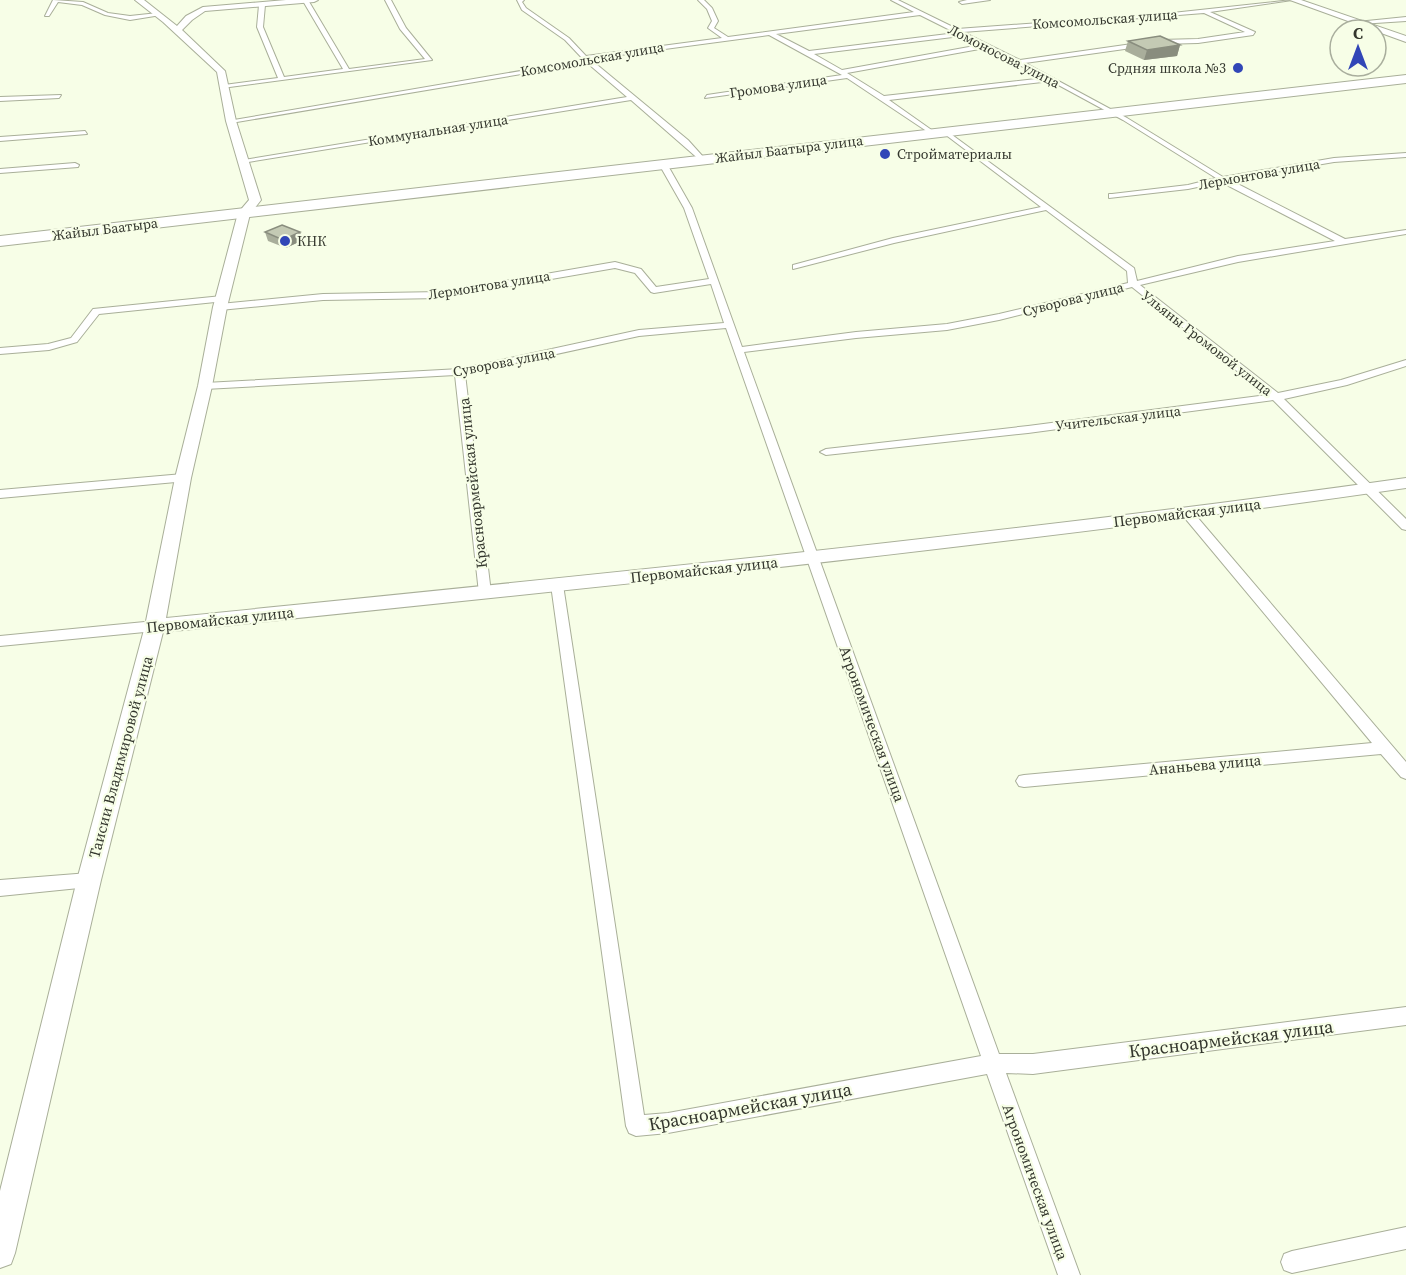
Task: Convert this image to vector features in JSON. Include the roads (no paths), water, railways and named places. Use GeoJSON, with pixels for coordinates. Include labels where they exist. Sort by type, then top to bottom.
{"type":"FeatureCollection","features":[{"type":"Feature","properties":{"kind":"highway","name":"Жайыл Баатыра улица"},"geometry":{"type":"LineString","coordinates":[[242,219],[667,170],[702,160],[1406,79]]}},
{"type":"Feature","properties":{"kind":"highway","name":"Жайыл Баатыра"},"geometry":{"type":"LineString","coordinates":[[0,241],[210,216],[242,219]]}},
{"type":"Feature","properties":{"kind":"street"},"geometry":{"type":"LineString","coordinates":[[47,15],[56,0],[83,4],[107,14],[130,18],[189,18]]}},
{"type":"Feature","properties":{"kind":"street","name":"Таисии Владимировой улица"},"geometry":{"type":"LineString","coordinates":[[0,1253],[89,880],[155,626],[183,478],[205,386],[221,303],[242,219],[255,200],[231,121],[221,71],[139,0]]}},
{"type":"Feature","properties":{"kind":"street"},"geometry":{"type":"LineString","coordinates":[[177,31],[189,18],[203,9],[310,0],[347,70]]}},
{"type":"Feature","properties":{"kind":"street"},"geometry":{"type":"LineString","coordinates":[[224,87],[429,60],[403,29],[388,0]]}},
{"type":"Feature","properties":{"kind":"street"},"geometry":{"type":"LineString","coordinates":[[521,0],[519,1],[524,9],[567,39],[585,58],[685,141],[702,160]]}},
{"type":"Feature","properties":{"kind":"street"},"geometry":{"type":"LineString","coordinates":[[701,0],[709,8],[715,21],[711,28],[726,38]]}},
{"type":"Feature","properties":{"kind":"street","name":"Ломоносова улица"},"geometry":{"type":"LineString","coordinates":[[894,0],[1051,79],[1112,112],[1222,178],[1342,241]]}},
{"type":"Feature","properties":{"kind":"street"},"geometry":{"type":"LineString","coordinates":[[962,2],[987,0]]}},
{"type":"Feature","properties":{"kind":"street","name":"Комсомольская улица"},"geometry":{"type":"LineString","coordinates":[[809,53],[958,33],[1204,11],[1289,0]]}},
{"type":"Feature","properties":{"kind":"street"},"geometry":{"type":"LineString","coordinates":[[1294,0],[1348,18]]}},
{"type":"Feature","properties":{"kind":"street"},"geometry":{"type":"LineString","coordinates":[[262,5],[260,27],[282,79]]}},
{"type":"Feature","properties":{"kind":"street"},"geometry":{"type":"LineString","coordinates":[[1018,62],[1160,42],[1198,41],[1253,33],[1204,11]]}},
{"type":"Feature","properties":{"kind":"street","name":"Комсомольская улица"},"geometry":{"type":"LineString","coordinates":[[231,121],[581,62],[585,58],[767,32],[921,14]]}},
{"type":"Feature","properties":{"kind":"street"},"geometry":{"type":"LineString","coordinates":[[1388,20],[1406,19]]}},
{"type":"Feature","properties":{"kind":"street","name":"Громова улица"},"geometry":{"type":"LineString","coordinates":[[767,32],[845,74],[937,132]]}},
{"type":"Feature","properties":{"kind":"street"},"geometry":{"type":"LineString","coordinates":[[1388,32],[1406,39]]}},
{"type":"Feature","properties":{"kind":"street"},"geometry":{"type":"LineString","coordinates":[[845,74],[985,46]]}},
{"type":"Feature","properties":{"kind":"street","name":"Громова улица"},"geometry":{"type":"LineString","coordinates":[[707,97],[845,74]]}},
{"type":"Feature","properties":{"kind":"street"},"geometry":{"type":"LineString","coordinates":[[885,99],[1051,79]]}},
{"type":"Feature","properties":{"kind":"street"},"geometry":{"type":"LineString","coordinates":[[0,99],[58,96]]}},
{"type":"Feature","properties":{"kind":"street","name":"Коммунальная улица"},"geometry":{"type":"LineString","coordinates":[[242,161],[632,98]]}},
{"type":"Feature","properties":{"kind":"street","name":"Ульяны Громовой улица"},"geometry":{"type":"LineString","coordinates":[[937,132],[1131,270],[1133,284],[1277,398],[1406,526]]}},
{"type":"Feature","properties":{"kind":"street"},"geometry":{"type":"LineString","coordinates":[[0,139],[85,134]]}},
{"type":"Feature","properties":{"kind":"street","name":"Лермонтова улица"},"geometry":{"type":"LineString","coordinates":[[1112,196],[1188,187],[1222,178],[1334,160],[1406,155]]}},
{"type":"Feature","properties":{"kind":"street"},"geometry":{"type":"LineString","coordinates":[[0,171],[75,165]]}},
{"type":"Feature","properties":{"kind":"street","name":"Агрономическая улица"},"geometry":{"type":"LineString","coordinates":[[667,170],[688,208],[1069,1275]]}},
{"type":"Feature","properties":{"kind":"street"},"geometry":{"type":"LineString","coordinates":[[796,267],[893,241],[1046,208]]}},
{"type":"Feature","properties":{"kind":"street","name":"Суворова улица"},"geometry":{"type":"LineString","coordinates":[[738,350],[856,335],[947,327],[999,317],[1238,259],[1406,232]]}},
{"type":"Feature","properties":{"kind":"street","name":"Лермонтова улица"},"geometry":{"type":"LineString","coordinates":[[0,351],[49,347],[74,340],[96,311],[323,297],[441,295],[615,265],[638,271],[654,290],[713,281]]}},
{"type":"Feature","properties":{"kind":"street","name":"Суворова улица"},"geometry":{"type":"LineString","coordinates":[[205,386],[460,372],[639,333],[729,325]]}},
{"type":"Feature","properties":{"kind":"street","name":"Учительская улица"},"geometry":{"type":"LineString","coordinates":[[826,452],[980,436],[1277,398],[1384,372],[1406,363]]}},
{"type":"Feature","properties":{"kind":"street","name":"Красноармейская улица"},"geometry":{"type":"LineString","coordinates":[[460,372],[485,593]]}},
{"type":"Feature","properties":{"kind":"street"},"geometry":{"type":"LineString","coordinates":[[0,494],[183,478]]}},
{"type":"Feature","properties":{"kind":"street","name":"Первомайская улица"},"geometry":{"type":"LineString","coordinates":[[0,641],[813,559],[1188,514],[1406,483]]}},
{"type":"Feature","properties":{"kind":"street"},"geometry":{"type":"LineString","coordinates":[[1188,514],[1406,773]]}},
{"type":"Feature","properties":{"kind":"street","name":"Красноармейская улица"},"geometry":{"type":"LineString","coordinates":[[557,585],[636,1126],[668,1124],[993,1063],[1033,1064],[1406,1016]]}},
{"type":"Feature","properties":{"kind":"street","name":"Ананьева улица"},"geometry":{"type":"LineString","coordinates":[[1024,781],[1385,748]]}},
{"type":"Feature","properties":{"kind":"street"},"geometry":{"type":"LineString","coordinates":[[0,888],[89,880]]}},
{"type":"Feature","properties":{"kind":"street"},"geometry":{"type":"LineString","coordinates":[[1292,1262],[1406,1238]]}},
{"type":"Feature","properties":{"kind":"place","name":"Срдняя школа №3"},"geometry":{"type":"Point","coordinates":[1238,68]}},
{"type":"Feature","properties":{"kind":"place","name":"Стройматериалы"},"geometry":{"type":"Point","coordinates":[885,154]}},
{"type":"Feature","properties":{"kind":"place","name":"КНК"},"geometry":{"type":"Point","coordinates":[285,241]}}]}
